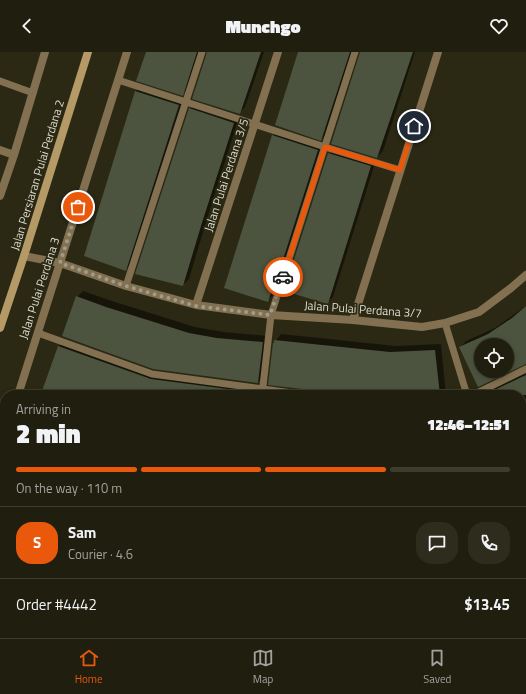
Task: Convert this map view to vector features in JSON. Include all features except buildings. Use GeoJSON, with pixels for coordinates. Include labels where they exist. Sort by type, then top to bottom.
{"type":"FeatureCollection","features":[{"type":"Feature","properties":{"kind":"street"},"geometry":{"type":"LineString","coordinates":[[0,196],[45,52]]}},
{"type":"Feature","properties":{"kind":"street","name":"Jalan Persiaran Pulai Perdana 2"},"geometry":{"type":"LineString","coordinates":[[0,328],[88,52]]}},
{"type":"Feature","properties":{"kind":"street","name":"Jalan Pulai Perdana 3"},"geometry":{"type":"LineString","coordinates":[[20,390],[127,52]]}},
{"type":"Feature","properties":{"kind":"street","name":"Jalan Pulai Perdana 3/5"},"geometry":{"type":"LineString","coordinates":[[196,306],[278,52]]}},
{"type":"Feature","properties":{"kind":"street"},"geometry":{"type":"LineString","coordinates":[[353,320],[438,52]]}},
{"type":"Feature","properties":{"kind":"street"},"geometry":{"type":"LineString","coordinates":[[0,150],[14,155]]}},
{"type":"Feature","properties":{"kind":"street","name":"Jalan Pulai Perdana 3/7"},"geometry":{"type":"LineString","coordinates":[[24,256],[60,263],[126,286],[196,306],[270,315],[353,320],[422,327],[445,323],[479,312],[526,275]]}},
{"type":"Feature","properties":{"kind":"lane"},"geometry":{"type":"LineString","coordinates":[[126,286],[202,52]]}},
{"type":"Feature","properties":{"kind":"lane"},"geometry":{"type":"LineString","coordinates":[[262,390],[270,315],[355,52]]}},
{"type":"Feature","properties":{"kind":"lane"},"geometry":{"type":"LineString","coordinates":[[118,80],[400,170]]}},
{"type":"Feature","properties":{"kind":"lane"},"geometry":{"type":"LineString","coordinates":[[0,81],[33,93]]}},
{"type":"Feature","properties":{"kind":"lane"},"geometry":{"type":"LineString","coordinates":[[445,323],[465,390]]}},
{"type":"Feature","properties":{"kind":"lane"},"geometry":{"type":"LineString","coordinates":[[38,333],[152,374],[250,390]]}},
{"type":"Feature","properties":{"kind":"lane"},"geometry":{"type":"LineString","coordinates":[[483,390],[526,369]]}},
{"type":"Feature","properties":{"kind":"way so far"},"geometry":{"type":"LineString","coordinates":[[78,207],[60,263],[73,268],[126,286],[196,306],[270,315],[283,277]]}},
{"type":"Feature","properties":{"kind":"route"},"geometry":{"type":"LineString","coordinates":[[283,277],[325,147],[400,170],[414,126]]}}]}
